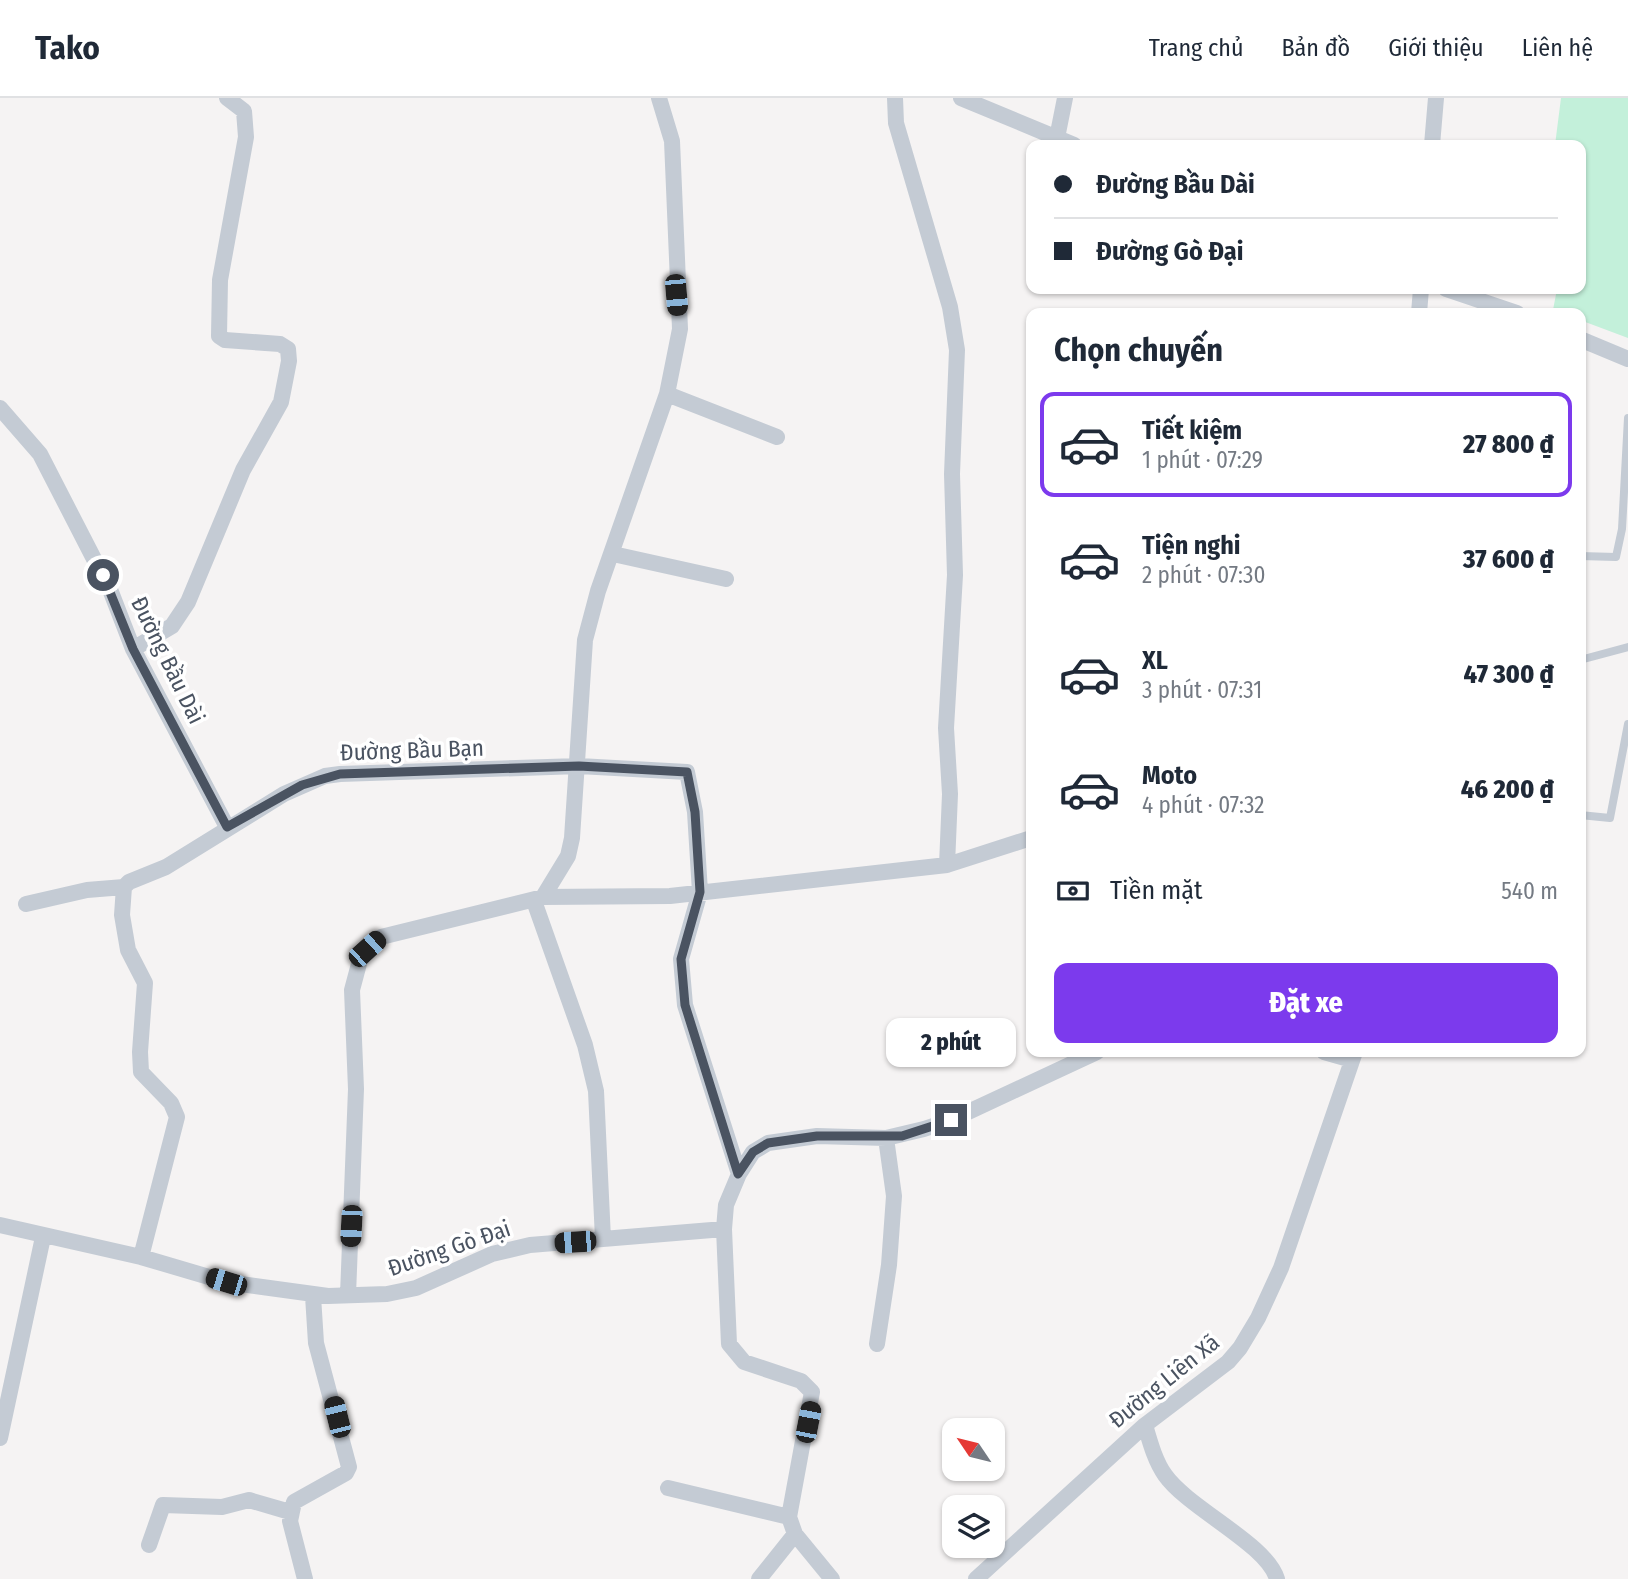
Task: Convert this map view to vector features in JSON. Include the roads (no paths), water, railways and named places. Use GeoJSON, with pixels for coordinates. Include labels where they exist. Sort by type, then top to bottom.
{"type":"FeatureCollection","features":[{"type":"Feature","properties":{"kind":"street"},"geometry":{"type":"LineString","coordinates":[[133,649],[172,626],[183,610],[243,470],[276,414],[289,361],[288,349],[280,344],[225,340],[219,336],[220,280],[246,137],[244,111],[227,98]]}},
{"type":"Feature","properties":{"kind":"street"},"geometry":{"type":"LineString","coordinates":[[539,899],[568,856],[579,766],[581,663],[585,640],[667,394],[680,329],[676,295],[678,242],[672,141],[659,98]]}},
{"type":"Feature","properties":{"kind":"street"},"geometry":{"type":"LineString","coordinates":[[895,98],[896,123],[950,307],[957,350],[951,474],[955,575],[946,728],[950,794],[947,865]]}},
{"type":"Feature","properties":{"kind":"street"},"geometry":{"type":"LineString","coordinates":[[961,98],[1062,140]]}},
{"type":"Feature","properties":{"kind":"street"},"geometry":{"type":"LineString","coordinates":[[1057,138],[1065,98]]}},
{"type":"Feature","properties":{"kind":"street"},"geometry":{"type":"LineString","coordinates":[[1432,140],[1436,98]]}},
{"type":"Feature","properties":{"kind":"street"},"geometry":{"type":"LineString","coordinates":[[1461,294],[1502,308]]}},
{"type":"Feature","properties":{"kind":"street"},"geometry":{"type":"LineString","coordinates":[[1586,342],[1628,359]]}},
{"type":"Feature","properties":{"kind":"street"},"geometry":{"type":"LineString","coordinates":[[667,394],[777,437]]}},
{"type":"Feature","properties":{"kind":"street","name":"Đường Bầu Dài"},"geometry":{"type":"LineString","coordinates":[[0,408],[40,454],[111,592],[133,649],[227,827]]}},
{"type":"Feature","properties":{"kind":"street"},"geometry":{"type":"LineString","coordinates":[[613,554],[726,579]]}},
{"type":"Feature","properties":{"kind":"street","name":"Đường Bầu Bạn"},"geometry":{"type":"LineString","coordinates":[[124,887],[129,882],[166,867],[227,827],[302,785],[325,776],[579,766],[687,772],[695,812],[700,892]]}},
{"type":"Feature","properties":{"kind":"street"},"geometry":{"type":"LineString","coordinates":[[348,1295],[356,1102],[352,990],[360,960],[381,937],[539,899],[670,896],[947,865],[1026,840]]}},
{"type":"Feature","properties":{"kind":"street"},"geometry":{"type":"LineString","coordinates":[[26,904],[87,890],[124,887],[122,915],[128,950],[145,983],[141,1073],[170,1103],[177,1116],[141,1257]]}},
{"type":"Feature","properties":{"kind":"street"},"geometry":{"type":"LineString","coordinates":[[700,892],[681,959],[685,1005],[738,1174]]}},
{"type":"Feature","properties":{"kind":"street"},"geometry":{"type":"LineString","coordinates":[[539,899],[585,1045],[596,1091],[603,1239]]}},
{"type":"Feature","properties":{"kind":"street"},"geometry":{"type":"LineString","coordinates":[[832,1579],[795,1534],[789,1517],[812,1392],[801,1381],[744,1362],[729,1344],[724,1229],[726,1205],[738,1174],[753,1152],[768,1143],[817,1136],[886,1138],[951,1120],[1086,1057]]}},
{"type":"Feature","properties":{"kind":"street","name":"Đường Liên Xã"},"geometry":{"type":"LineString","coordinates":[[976,1579],[1144,1425],[1228,1362],[1258,1318],[1281,1268],[1353,1057]]}},
{"type":"Feature","properties":{"kind":"street"},"geometry":{"type":"LineString","coordinates":[[877,1344],[889,1265],[894,1196],[886,1138]]}},
{"type":"Feature","properties":{"kind":"street","name":"Đường Gò Đại"},"geometry":{"type":"LineString","coordinates":[[0,1225],[43,1237],[141,1257],[226,1282],[313,1296],[387,1294],[416,1288],[509,1249],[724,1229]]}},
{"type":"Feature","properties":{"kind":"street"},"geometry":{"type":"LineString","coordinates":[[0,1438],[43,1237]]}},
{"type":"Feature","properties":{"kind":"street"},"geometry":{"type":"LineString","coordinates":[[305,1579],[290,1512],[294,1502],[346,1473],[349,1468],[316,1343],[313,1296]]}},
{"type":"Feature","properties":{"kind":"street"},"geometry":{"type":"LineString","coordinates":[[1144,1425],[1165,1475],[1178,1490],[1265,1560],[1277,1579]]}},
{"type":"Feature","properties":{"kind":"street"},"geometry":{"type":"LineString","coordinates":[[668,1488],[789,1517]]}},
{"type":"Feature","properties":{"kind":"street"},"geometry":{"type":"LineString","coordinates":[[149,1545],[163,1505],[222,1507],[249,1500],[290,1512]]}},
{"type":"Feature","properties":{"kind":"street"},"geometry":{"type":"LineString","coordinates":[[759,1579],[795,1534]]}},
{"type":"Feature","properties":{"kind":"lane"},"geometry":{"type":"LineString","coordinates":[[1586,556],[1616,557],[1622,529],[1628,418]]}},
{"type":"Feature","properties":{"kind":"lane"},"geometry":{"type":"LineString","coordinates":[[1586,658],[1628,647]]}},
{"type":"Feature","properties":{"kind":"lane"},"geometry":{"type":"LineString","coordinates":[[1586,816],[1610,818],[1628,724]]}}]}
